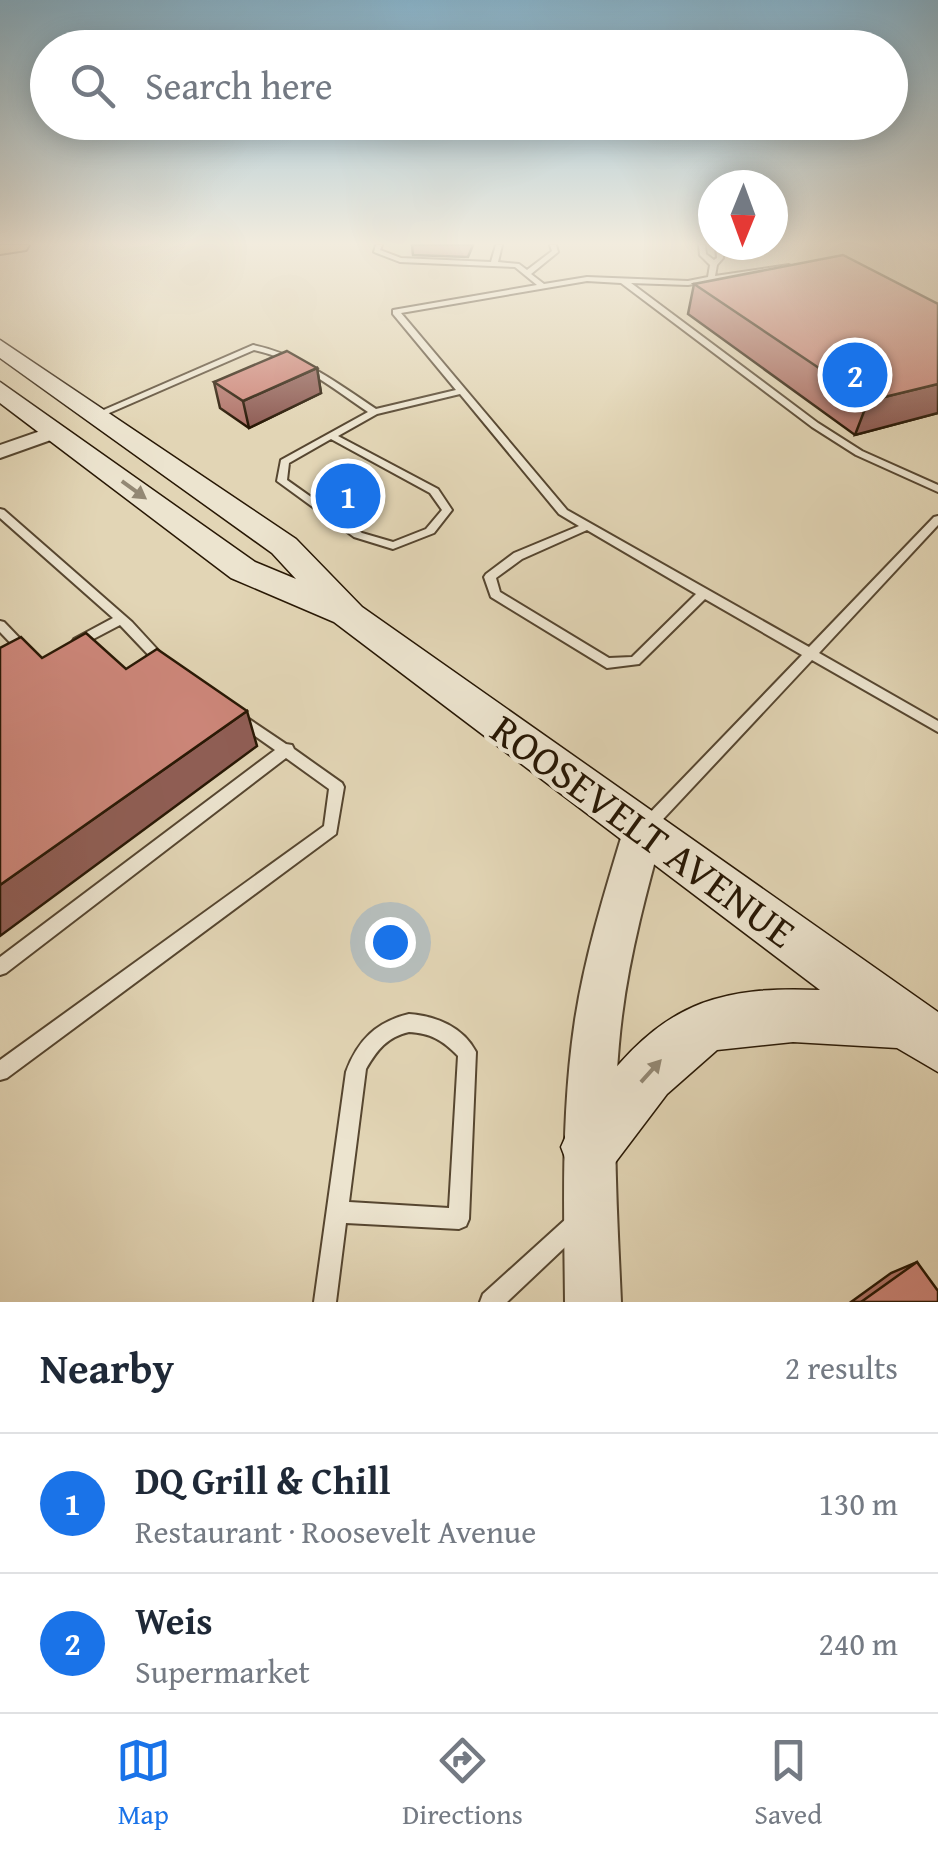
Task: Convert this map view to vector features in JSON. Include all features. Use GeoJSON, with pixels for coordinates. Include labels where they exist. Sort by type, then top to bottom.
{"type":"FeatureCollection","features":[{"type":"Feature","properties":{"kind":"main road","name":"ROOSEVELT AVENUE"},"geometry":{"type":"LineString","coordinates":[[0,348],[284,546],[349,616],[922,1034]]}},
{"type":"Feature","properties":{"kind":"main road","name":"ROOSEVELT AVENUE"},"geometry":{"type":"LineString","coordinates":[[0,390],[243,570],[349,616]]}},
{"type":"Feature","properties":{"kind":"main road"},"geometry":{"type":"LineString","coordinates":[[54,432],[70,428],[94,434],[205,510],[254,524]]}},
{"type":"Feature","properties":{"kind":"main road"},"geometry":{"type":"LineString","coordinates":[[590,1147],[660,1061],[689,1035],[719,1022],[760,1016],[922,1034]]}},
{"type":"Feature","properties":{"kind":"street"},"geometry":{"type":"LineString","coordinates":[[0,452],[54,432]]}},
{"type":"Feature","properties":{"kind":"street"},"geometry":{"type":"LineString","coordinates":[[593,1302],[590,1147],[604,981],[644,828]]}},
{"type":"Feature","properties":{"kind":"lane"},"geometry":{"type":"LineString","coordinates":[[433,306],[396,312],[563,512],[938,727]]}},
{"type":"Feature","properties":{"kind":"lane"},"geometry":{"type":"LineString","coordinates":[[657,306],[815,425],[859,453],[938,489]]}},
{"type":"Feature","properties":{"kind":"lane"},"geometry":{"type":"LineString","coordinates":[[97,415],[252,348],[273,350],[330,380],[374,412]]}},
{"type":"Feature","properties":{"kind":"lane"},"geometry":{"type":"LineString","coordinates":[[332,436],[434,491],[447,510],[430,531],[392,546],[358,535],[314,508],[282,481],[284,462],[374,412],[462,391]]}},
{"type":"Feature","properties":{"kind":"lane"},"geometry":{"type":"LineString","coordinates":[[0,512],[121,619],[179,680]]}},
{"type":"Feature","properties":{"kind":"lane"},"geometry":{"type":"LineString","coordinates":[[644,828],[938,519]]}},
{"type":"Feature","properties":{"kind":"lane"},"geometry":{"type":"LineString","coordinates":[[587,526],[518,556],[490,577],[495,594],[607,663],[635,661],[703,594]]}},
{"type":"Feature","properties":{"kind":"lane"},"geometry":{"type":"LineString","coordinates":[[70,646],[121,619]]}},
{"type":"Feature","properties":{"kind":"lane"},"geometry":{"type":"LineString","coordinates":[[0,625],[37,663],[24,670]]}},
{"type":"Feature","properties":{"kind":"lane"},"geometry":{"type":"LineString","coordinates":[[0,1071],[331,829],[337,787],[288,749],[226,710]]}},
{"type":"Feature","properties":{"kind":"lane"},"geometry":{"type":"LineString","coordinates":[[0,967],[288,749]]}},
{"type":"Feature","properties":{"kind":"lane"},"geometry":{"type":"LineString","coordinates":[[325,1302],[337,1212],[358,1065],[379,1039],[403,1022],[432,1023],[453,1034],[468,1052],[459,1219],[337,1212]]}},
{"type":"Feature","properties":{"kind":"lane"},"geometry":{"type":"LineString","coordinates":[[491,1302],[590,1210]]}},
{"type":"Feature","properties":{"kind":"building"},"geometry":{"type":"Polygon","coordinates":[[[726,306],[938,306],[938,384],[868,401],[726,306]]]}},
{"type":"Feature","properties":{"kind":"building"},"geometry":{"type":"Polygon","coordinates":[[[287,351],[317,368],[243,401],[214,382],[287,351]]]}},
{"type":"Feature","properties":{"kind":"building"},"geometry":{"type":"Polygon","coordinates":[[[86,633],[126,669],[157,649],[247,711],[0,885],[0,648],[21,637],[42,658],[86,633]]]}},
{"type":"Feature","properties":{"kind":"building"},"geometry":{"type":"Polygon","coordinates":[[[917,1262],[938,1291],[938,1302],[861,1302],[917,1262]]]}},
{"type":"Feature","properties":{"kind":"place","name":"Weis"},"geometry":{"type":"Point","coordinates":[855,375]}},
{"type":"Feature","properties":{"kind":"place","name":"DQ Grill & Chill"},"geometry":{"type":"Point","coordinates":[348,496]}}]}
